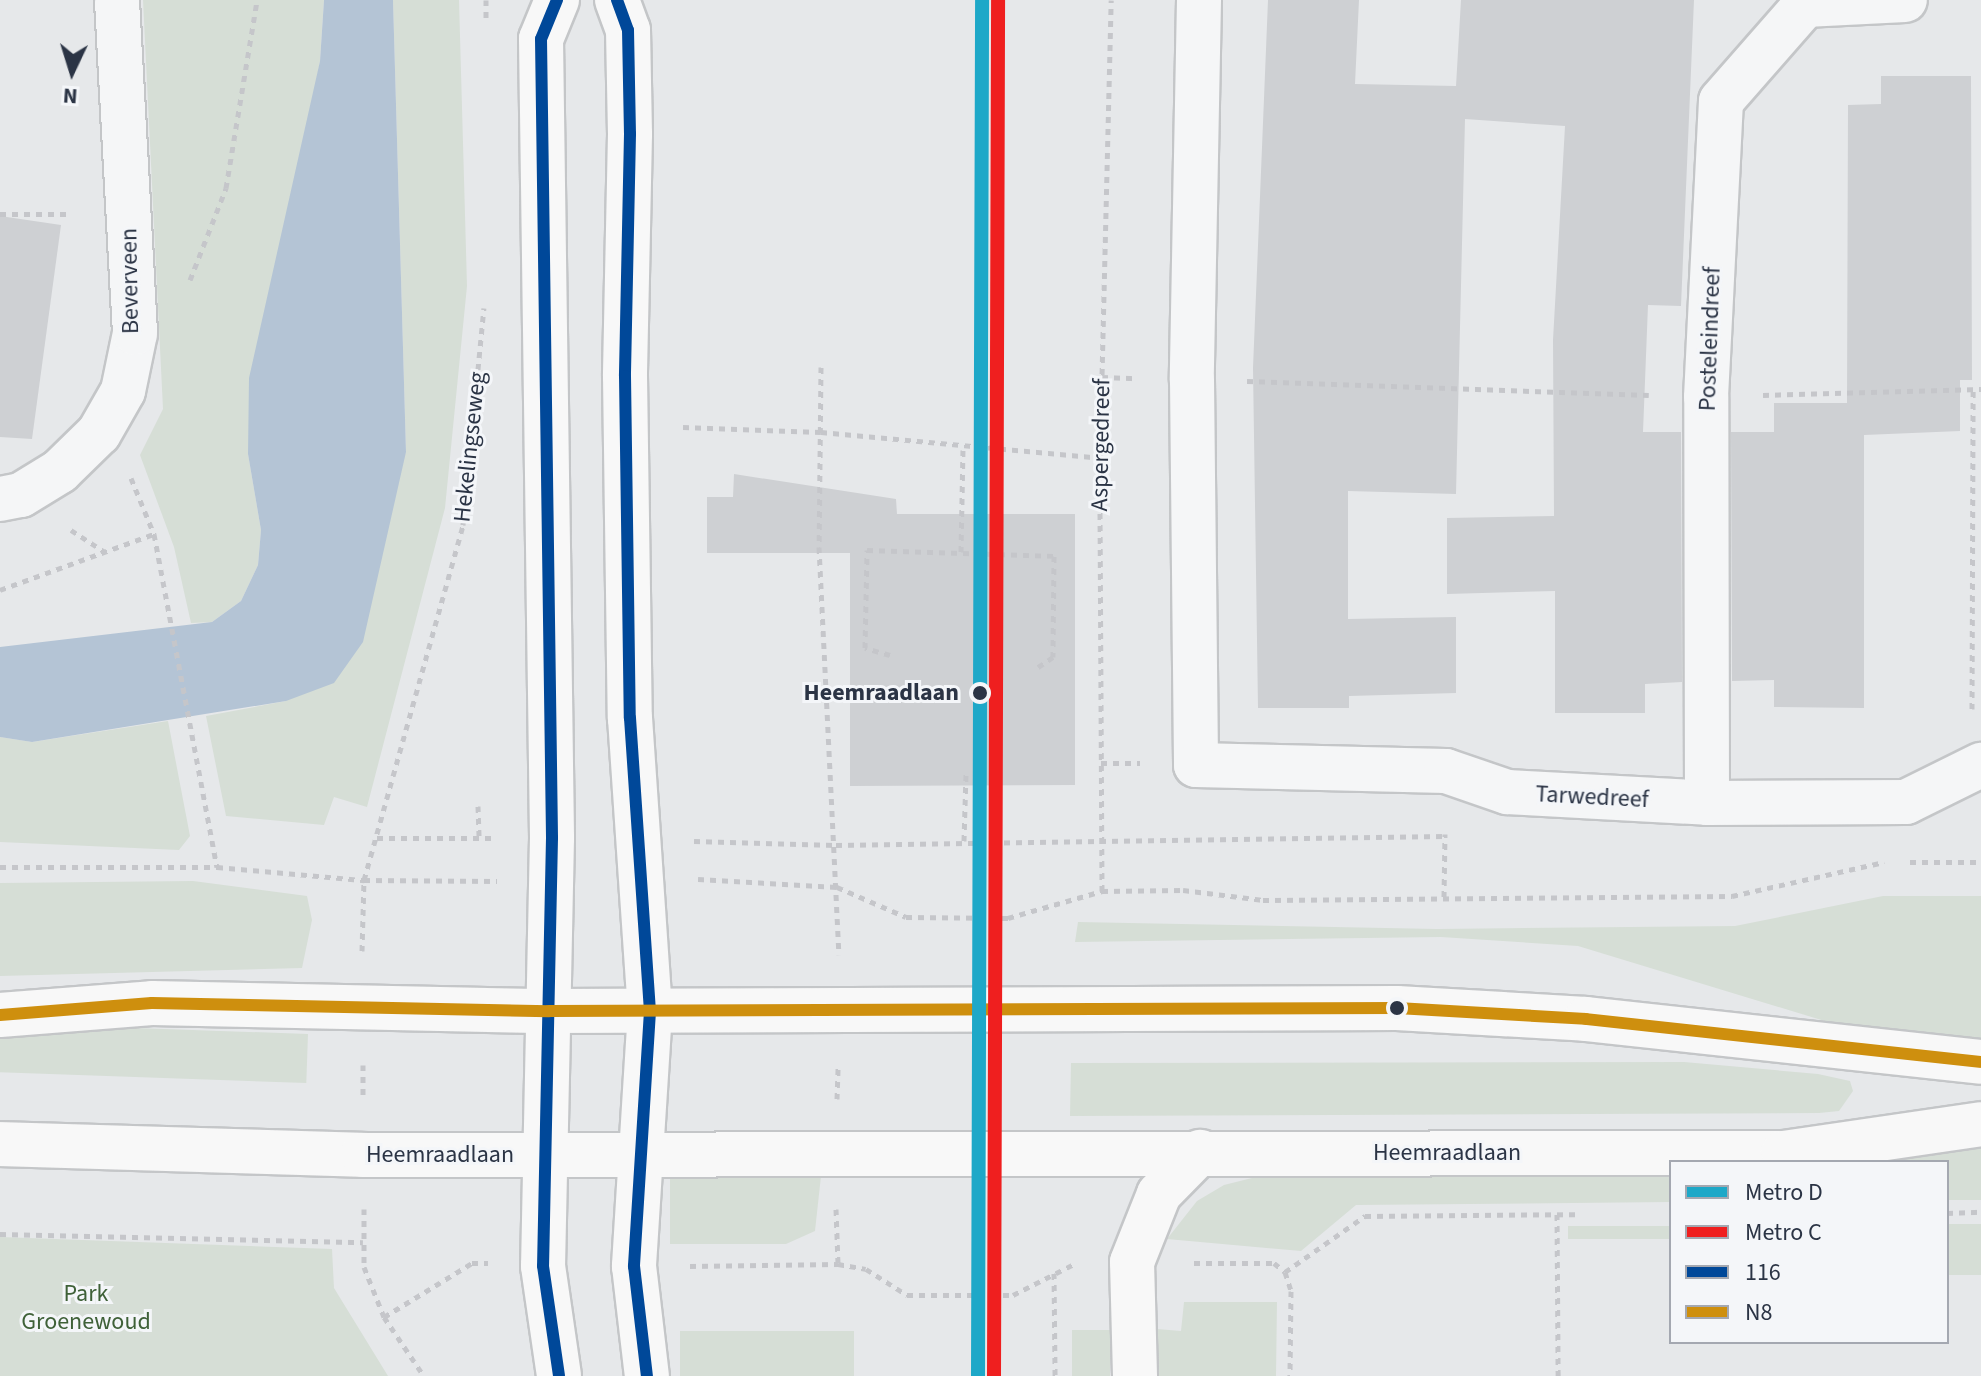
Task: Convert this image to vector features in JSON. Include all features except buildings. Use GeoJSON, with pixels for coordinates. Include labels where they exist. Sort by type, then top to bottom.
{"type":"FeatureCollection","features":[{"type":"Feature","properties":{"kind":"main road"},"geometry":{"type":"LineString","coordinates":[[557,0],[541,39],[552,879],[542,1155],[543,1266],[559,1376]]}},
{"type":"Feature","properties":{"kind":"main road"},"geometry":{"type":"LineString","coordinates":[[617,0],[628,30],[630,134],[625,376],[630,718],[645,878],[650,1011],[638,1156],[634,1266],[647,1376]]}},
{"type":"Feature","properties":{"kind":"main road"},"geometry":{"type":"LineString","coordinates":[[0,1015],[152,1003],[549,1011],[839,1006],[1397,1008],[1586,1019],[1981,1062]]}},
{"type":"Feature","properties":{"kind":"main road","name":"Heemraadlaan"},"geometry":{"type":"LineString","coordinates":[[0,1144],[638,1156],[837,1150],[1783,1153],[1981,1124]]}},
{"type":"Feature","properties":{"kind":"main road"},"geometry":{"type":"LineString","coordinates":[[1135,1376],[1132,1262],[1159,1194],[1200,1152]]}},
{"type":"Feature","properties":{"kind":"street","name":"Beverveen"},"geometry":{"type":"LineString","coordinates":[[0,499],[21,495],[60,471],[99,433],[123,391],[135,333],[117,0]]}},
{"type":"Feature","properties":{"kind":"street"},"geometry":{"type":"LineString","coordinates":[[1192,380],[1199,0]]}},
{"type":"Feature","properties":{"kind":"street","name":"Posteleindreef"},"geometry":{"type":"LineString","coordinates":[[1707,803],[1706,397],[1721,101],[1805,5],[1905,0]]}},
{"type":"Feature","properties":{"kind":"street","name":"Tarwedreef"},"geometry":{"type":"LineString","coordinates":[[1192,380],[1196,765],[1446,771],[1507,792],[1707,803],[1906,802],[1976,765]]}},
{"type":"Feature","properties":{"kind":"path"},"geometry":{"type":"LineString","coordinates":[[135,333],[172,328],[226,188],[257,0]]}},
{"type":"Feature","properties":{"kind":"path"},"geometry":{"type":"LineString","coordinates":[[486,0],[486,31]]}},
{"type":"Feature","properties":{"kind":"path","name":"Aspergedreef"},"geometry":{"type":"LineString","coordinates":[[1102,891],[1100,458],[1111,0]]}},
{"type":"Feature","properties":{"kind":"path"},"geometry":{"type":"LineString","coordinates":[[0,214],[129,215]]}},
{"type":"Feature","properties":{"kind":"path","name":"Hekelingseweg"},"geometry":{"type":"LineString","coordinates":[[364,880],[463,525],[486,290]]}},
{"type":"Feature","properties":{"kind":"path"},"geometry":{"type":"LineString","coordinates":[[821,367],[819,547],[837,887],[838,1264],[866,1269],[907,1295],[1013,1295],[1076,1263],[1274,1263],[1285,1272],[1291,1291],[1290,1376]]}},
{"type":"Feature","properties":{"kind":"path"},"geometry":{"type":"LineString","coordinates":[[1102,377],[1706,397],[1981,389]]}},
{"type":"Feature","properties":{"kind":"path"},"geometry":{"type":"LineString","coordinates":[[1973,390],[1976,765]]}},
{"type":"Feature","properties":{"kind":"path"},"geometry":{"type":"LineString","coordinates":[[681,443],[681,427],[821,432],[963,450],[1100,458]]}},
{"type":"Feature","properties":{"kind":"path"},"geometry":{"type":"LineString","coordinates":[[99,433],[124,460],[154,534],[217,867]]}},
{"type":"Feature","properties":{"kind":"path"},"geometry":{"type":"LineString","coordinates":[[961,552],[963,450]]}},
{"type":"Feature","properties":{"kind":"path"},"geometry":{"type":"LineString","coordinates":[[1973,488],[1981,488]]}},
{"type":"Feature","properties":{"kind":"path"},"geometry":{"type":"LineString","coordinates":[[0,590],[154,534]]}},
{"type":"Feature","properties":{"kind":"path"},"geometry":{"type":"LineString","coordinates":[[890,655],[865,648],[867,550],[1054,556],[1053,657],[1038,667]]}},
{"type":"Feature","properties":{"kind":"path"},"geometry":{"type":"LineString","coordinates":[[964,841],[966,774]]}},
{"type":"Feature","properties":{"kind":"path"},"geometry":{"type":"LineString","coordinates":[[478,806],[479,838]]}},
{"type":"Feature","properties":{"kind":"path"},"geometry":{"type":"LineString","coordinates":[[690,841],[836,845],[1102,837],[1445,836]]}},
{"type":"Feature","properties":{"kind":"path"},"geometry":{"type":"LineString","coordinates":[[645,878],[837,887],[920,917],[1034,914],[1063,898],[1102,891],[1183,890],[1263,900],[1732,896],[1886,862],[1981,862]]}},
{"type":"Feature","properties":{"kind":"path"},"geometry":{"type":"LineString","coordinates":[[0,867],[217,867],[364,880],[552,879]]}},
{"type":"Feature","properties":{"kind":"path"},"geometry":{"type":"LineString","coordinates":[[1949,1213],[1981,1212]]}},
{"type":"Feature","properties":{"kind":"path"},"geometry":{"type":"LineString","coordinates":[[1557,1214],[1558,1376]]}},
{"type":"Feature","properties":{"kind":"path"},"geometry":{"type":"LineString","coordinates":[[1285,1272],[1365,1216],[1585,1214]]}},
{"type":"Feature","properties":{"kind":"path"},"geometry":{"type":"LineString","coordinates":[[0,1234],[363,1242]]}},
{"type":"Feature","properties":{"kind":"path"},"geometry":{"type":"LineString","coordinates":[[1054,1272],[1055,1376]]}},
{"type":"Feature","properties":{"kind":"green space"},"geometry":{"type":"Polygon","coordinates":[[[143,0],[324,0],[320,61],[248,454],[261,530],[258,565],[241,601],[212,622],[191,623],[174,547],[140,455],[163,409],[143,0]]]}},
{"type":"Feature","properties":{"kind":"green space"},"geometry":{"type":"Polygon","coordinates":[[[393,0],[459,0],[467,286],[445,508],[367,807],[334,797],[324,825],[226,816],[206,716],[286,701],[406,452],[393,0]]]}},
{"type":"Feature","properties":{"kind":"green space"},"geometry":{"type":"Polygon","coordinates":[[[168,721],[190,836],[179,850],[0,842],[0,737],[32,742],[168,721]]]}},
{"type":"Feature","properties":{"kind":"green space"},"geometry":{"type":"Polygon","coordinates":[[[193,881],[307,896],[312,920],[302,968],[0,976],[0,883],[193,881]]]}},
{"type":"Feature","properties":{"kind":"green space"},"geometry":{"type":"Polygon","coordinates":[[[1883,896],[1981,896],[1981,1040],[1851,1029],[1578,946],[1441,937],[1075,942],[1078,922],[1437,929],[1735,926],[1883,896]]]}},
{"type":"Feature","properties":{"kind":"green space"},"geometry":{"type":"Polygon","coordinates":[[[0,1023],[308,1034],[306,1083],[0,1072],[0,1023]]]}},
{"type":"Feature","properties":{"kind":"green space"},"geometry":{"type":"Polygon","coordinates":[[[1684,1062],[1818,1074],[1850,1081],[1853,1091],[1839,1111],[1819,1113],[1070,1116],[1071,1063],[1684,1062]]]}},
{"type":"Feature","properties":{"kind":"green space"},"geometry":{"type":"Polygon","coordinates":[[[1981,1130],[1981,1200],[1949,1200],[1949,1160],[1811,1160],[1981,1130]]]}},
{"type":"Feature","properties":{"kind":"green space"},"geometry":{"type":"Polygon","coordinates":[[[1669,1174],[1669,1202],[1356,1205],[1301,1251],[1167,1239],[1197,1201],[1224,1185],[1264,1175],[1669,1174]]]}},
{"type":"Feature","properties":{"kind":"green space"},"geometry":{"type":"Polygon","coordinates":[[[670,1176],[821,1176],[815,1231],[786,1244],[670,1244],[670,1176]]]}},
{"type":"Feature","properties":{"kind":"green space"},"geometry":{"type":"Polygon","coordinates":[[[1949,1224],[1981,1224],[1981,1275],[1949,1275],[1949,1224]]]}},
{"type":"Feature","properties":{"kind":"green space"},"geometry":{"type":"Polygon","coordinates":[[[1568,1226],[1669,1226],[1669,1239],[1568,1239],[1568,1226]]]}},
{"type":"Feature","properties":{"kind":"green space","name":"Park Groenewoud"},"geometry":{"type":"Polygon","coordinates":[[[0,1237],[332,1249],[334,1288],[388,1376],[0,1376],[0,1237]]]}},
{"type":"Feature","properties":{"kind":"green space"},"geometry":{"type":"Polygon","coordinates":[[[1184,1302],[1277,1302],[1276,1376],[1158,1376],[1157,1329],[1181,1331],[1184,1302]]]}},
{"type":"Feature","properties":{"kind":"green space"},"geometry":{"type":"Polygon","coordinates":[[[1072,1330],[1110,1330],[1110,1376],[1072,1376],[1072,1330]]]}},
{"type":"Feature","properties":{"kind":"green space"},"geometry":{"type":"Polygon","coordinates":[[[680,1331],[854,1331],[854,1376],[680,1376],[680,1331]]]}},
{"type":"Feature","properties":{"kind":"water"},"geometry":{"type":"Polygon","coordinates":[[[324,0],[393,0],[406,452],[363,642],[334,683],[286,701],[32,742],[0,737],[0,647],[212,622],[241,601],[258,565],[261,530],[248,454],[249,378],[320,61],[324,0]]]}},
{"type":"Feature","properties":{"kind":"metro line","name":"D"},"geometry":{"type":"LineString","coordinates":[[978,1376],[982,0]]}},
{"type":"Feature","properties":{"kind":"metro line","name":"C"},"geometry":{"type":"LineString","coordinates":[[994,1376],[998,0]]}},
{"type":"Feature","properties":{"kind":"transit line","name":"116"},"geometry":{"type":"LineString","coordinates":[[557,0],[541,39],[552,838],[543,1266],[559,1376]]}},
{"type":"Feature","properties":{"kind":"transit line","name":"116"},"geometry":{"type":"LineString","coordinates":[[617,0],[628,30],[630,134],[625,376],[630,718],[650,1011],[634,1266],[647,1376]]}},
{"type":"Feature","properties":{"kind":"transit line","name":"N8"},"geometry":{"type":"LineString","coordinates":[[0,1015],[152,1003],[549,1011],[1397,1008],[1586,1019],[1981,1062]]}},
{"type":"Feature","properties":{"kind":"place","name":"Heemraadlaan"},"geometry":{"type":"Point","coordinates":[980,693]}}]}
